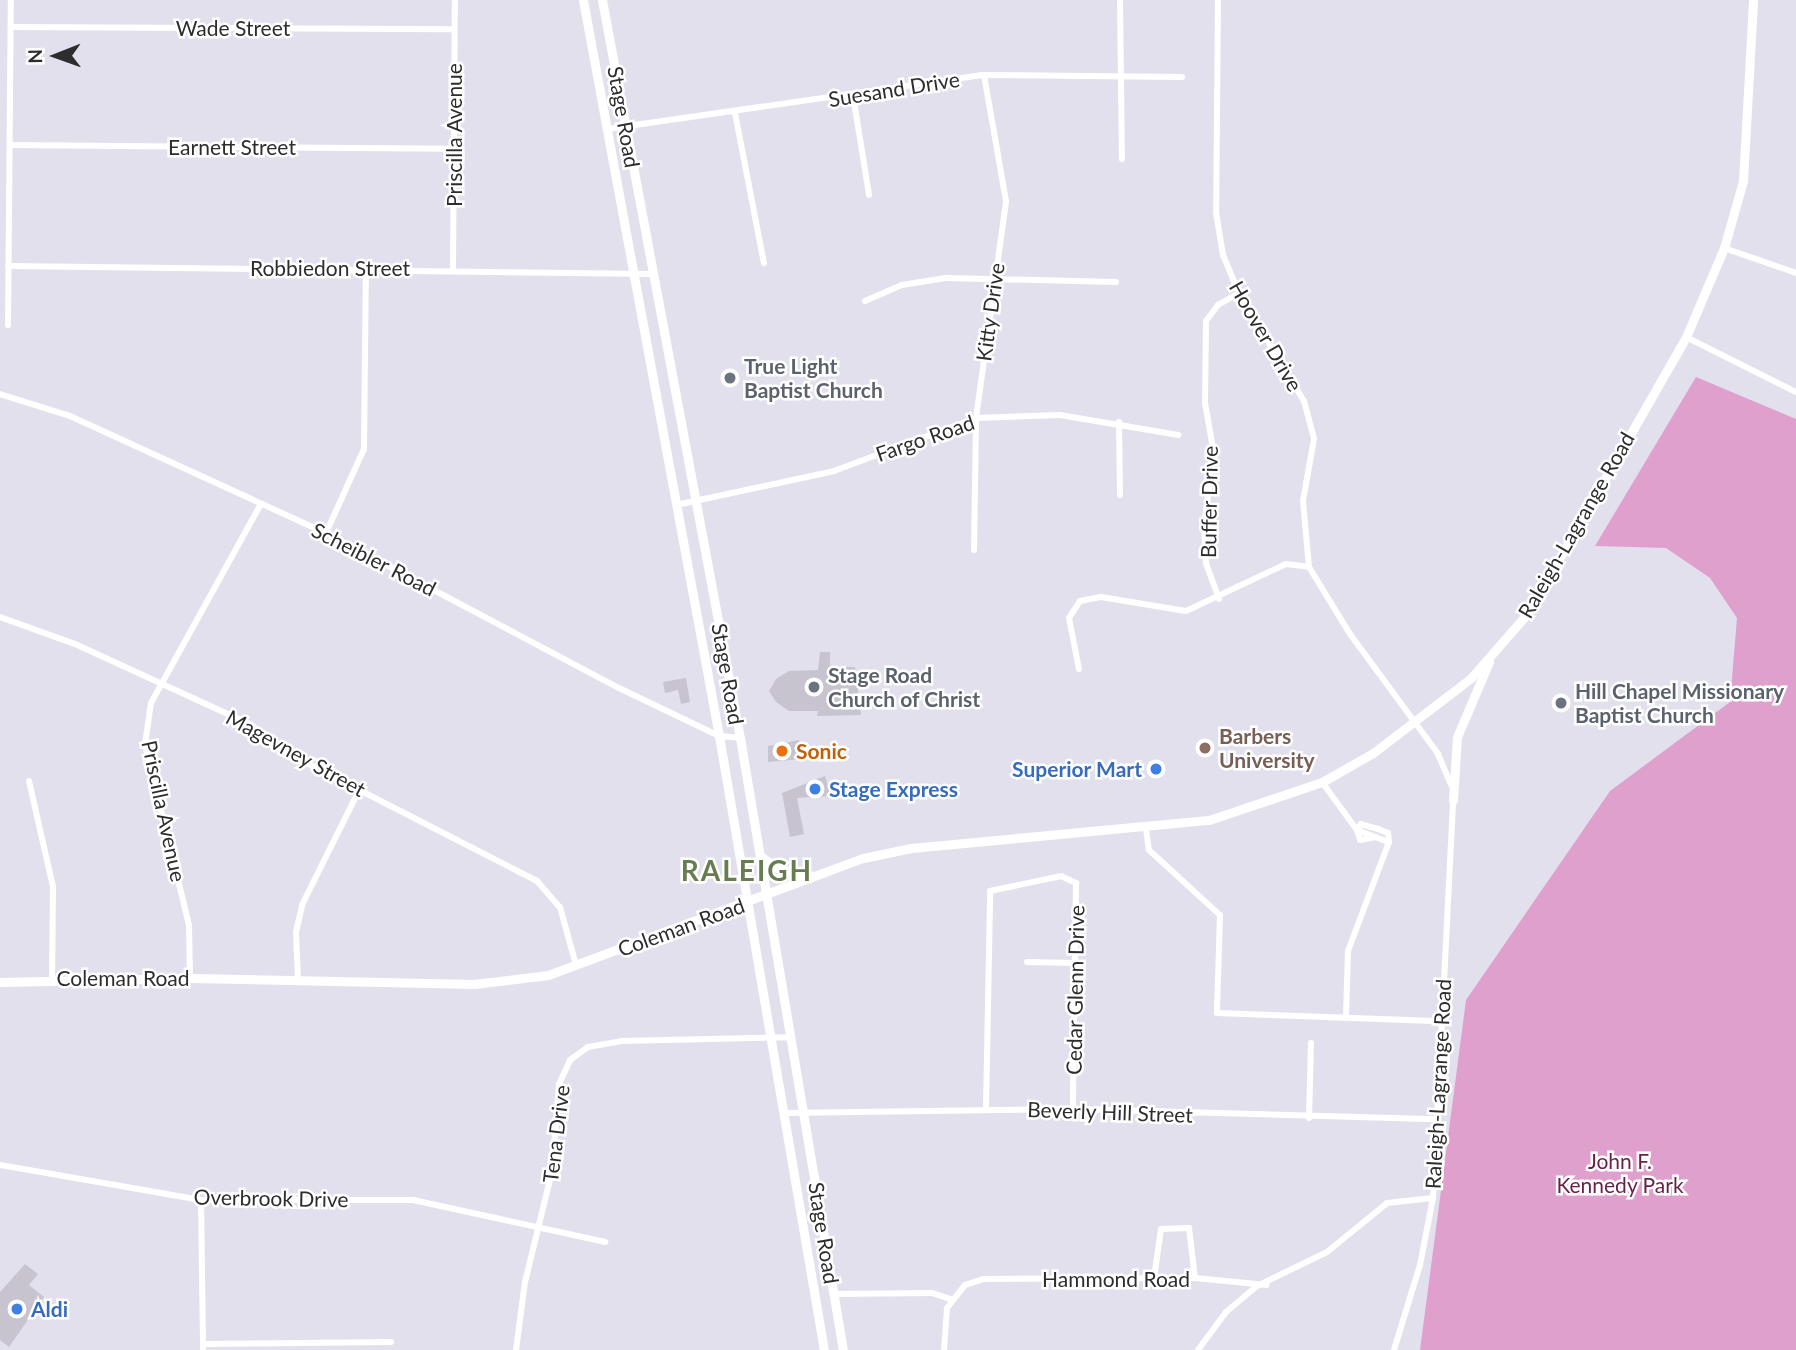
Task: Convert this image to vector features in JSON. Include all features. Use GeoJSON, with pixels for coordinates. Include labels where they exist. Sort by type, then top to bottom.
{"type":"FeatureCollection","features":[{"type":"Feature","properties":{"kind":"main road","name":"Stage Road"},"geometry":{"type":"LineString","coordinates":[[583,0],[631,273],[719,736],[824,1350]]}},
{"type":"Feature","properties":{"kind":"main road","name":"Stage Road"},"geometry":{"type":"LineString","coordinates":[[602,0],[740,738],[843,1350]]}},
{"type":"Feature","properties":{"kind":"main road","name":"Raleigh-Lagrange Road"},"geometry":{"type":"LineString","coordinates":[[1416,722],[1493,653],[1528,613],[1686,337],[1724,248],[1743,181],[1753,0]]}},
{"type":"Feature","properties":{"kind":"main road"},"geometry":{"type":"LineString","coordinates":[[1453,800],[1457,737],[1493,653]]}},
{"type":"Feature","properties":{"kind":"main road","name":"Coleman Road"},"geometry":{"type":"LineString","coordinates":[[0,982],[51,978],[190,978],[474,984],[548,975],[767,896],[811,875],[911,848],[1146,829],[1209,820],[1322,782],[1416,722]]}},
{"type":"Feature","properties":{"kind":"main road"},"geometry":{"type":"LineString","coordinates":[[760,856],[779,869],[811,875]]}},
{"type":"Feature","properties":{"kind":"street"},"geometry":{"type":"LineString","coordinates":[[8,325],[11,0]]}},
{"type":"Feature","properties":{"kind":"street","name":"Priscilla Avenue"},"geometry":{"type":"LineString","coordinates":[[453,269],[455,0]]}},
{"type":"Feature","properties":{"kind":"street"},"geometry":{"type":"LineString","coordinates":[[1120,0],[1118,74],[1122,159]]}},
{"type":"Feature","properties":{"kind":"street","name":"Hoover Drive"},"geometry":{"type":"LineString","coordinates":[[1218,0],[1216,212],[1223,255],[1239,293],[1304,401],[1314,439],[1303,501],[1310,567],[1350,634],[1416,722]]}},
{"type":"Feature","properties":{"kind":"street","name":"Wade Street"},"geometry":{"type":"LineString","coordinates":[[11,27],[454,29]]}},
{"type":"Feature","properties":{"kind":"street","name":"Suesand Drive"},"geometry":{"type":"LineString","coordinates":[[607,129],[735,113],[984,75],[1118,74],[1182,77]]}},
{"type":"Feature","properties":{"kind":"street","name":"Kitty Drive"},"geometry":{"type":"LineString","coordinates":[[974,550],[976,418],[1006,201],[984,75]]}},
{"type":"Feature","properties":{"kind":"street"},"geometry":{"type":"LineString","coordinates":[[853,95],[869,195]]}},
{"type":"Feature","properties":{"kind":"street"},"geometry":{"type":"LineString","coordinates":[[735,113],[764,263]]}},
{"type":"Feature","properties":{"kind":"street","name":"Earnett Street"},"geometry":{"type":"LineString","coordinates":[[10,145],[454,149]]}},
{"type":"Feature","properties":{"kind":"street"},"geometry":{"type":"LineString","coordinates":[[1724,248],[1796,273]]}},
{"type":"Feature","properties":{"kind":"street","name":"Robbiedon Street"},"geometry":{"type":"LineString","coordinates":[[8,266],[453,269],[652,274]]}},
{"type":"Feature","properties":{"kind":"street"},"geometry":{"type":"LineString","coordinates":[[326,533],[364,449],[366,268]]}},
{"type":"Feature","properties":{"kind":"street"},"geometry":{"type":"LineString","coordinates":[[865,301],[913,283],[994,278],[1116,282]]}},
{"type":"Feature","properties":{"kind":"street","name":"Buffer Drive"},"geometry":{"type":"LineString","coordinates":[[1219,598],[1206,564],[1204,525],[1214,454],[1205,403],[1206,321],[1218,304],[1239,293]]}},
{"type":"Feature","properties":{"kind":"street"},"geometry":{"type":"LineString","coordinates":[[1686,337],[1796,392]]}},
{"type":"Feature","properties":{"kind":"street","name":"Scheibler Road"},"geometry":{"type":"LineString","coordinates":[[0,394],[70,416],[326,533],[719,736],[740,738]]}},
{"type":"Feature","properties":{"kind":"street","name":"Fargo Road"},"geometry":{"type":"LineString","coordinates":[[676,505],[834,471],[976,418],[1060,415],[1119,422],[1178,435]]}},
{"type":"Feature","properties":{"kind":"street"},"geometry":{"type":"LineString","coordinates":[[1119,422],[1120,495]]}},
{"type":"Feature","properties":{"kind":"street","name":"Priscilla Avenue"},"geometry":{"type":"LineString","coordinates":[[190,978],[189,925],[145,744],[150,703],[261,504]]}},
{"type":"Feature","properties":{"kind":"street"},"geometry":{"type":"LineString","coordinates":[[1079,669],[1069,618],[1080,601],[1101,597],[1186,611],[1219,598],[1286,564],[1310,567]]}},
{"type":"Feature","properties":{"kind":"street","name":"Magevney Street"},"geometry":{"type":"LineString","coordinates":[[0,617],[163,684],[250,724],[287,753],[552,892],[576,965]]}},
{"type":"Feature","properties":{"kind":"street","name":"Raleigh-Lagrange Road"},"geometry":{"type":"LineString","coordinates":[[1394,1350],[1420,1265],[1433,1198],[1453,800],[1450,776],[1416,722]]}},
{"type":"Feature","properties":{"kind":"street"},"geometry":{"type":"LineString","coordinates":[[29,781],[53,887],[51,978]]}},
{"type":"Feature","properties":{"kind":"street"},"geometry":{"type":"LineString","coordinates":[[1322,782],[1357,830],[1360,841],[1376,837],[1389,842]]}},
{"type":"Feature","properties":{"kind":"street"},"geometry":{"type":"LineString","coordinates":[[298,980],[296,932],[302,905],[359,790]]}},
{"type":"Feature","properties":{"kind":"street"},"geometry":{"type":"LineString","coordinates":[[1346,1017],[1348,951],[1389,842],[1388,833],[1378,829],[1361,824],[1357,830]]}},
{"type":"Feature","properties":{"kind":"street"},"geometry":{"type":"LineString","coordinates":[[1146,829],[1149,850],[1220,915],[1217,1013],[1440,1021]]}},
{"type":"Feature","properties":{"kind":"street","name":"Cedar Glenn Drive"},"geometry":{"type":"LineString","coordinates":[[986,1109],[990,891],[1061,876],[1076,883],[1073,1109]]}},
{"type":"Feature","properties":{"kind":"street"},"geometry":{"type":"LineString","coordinates":[[1027,962],[1075,963]]}},
{"type":"Feature","properties":{"kind":"street","name":"Tena Drive"},"geometry":{"type":"LineString","coordinates":[[516,1350],[525,1282],[541,1231],[559,1084],[570,1060],[588,1046],[621,1041],[792,1037]]}},
{"type":"Feature","properties":{"kind":"street"},"geometry":{"type":"LineString","coordinates":[[1310,1118],[1311,1043]]}},
{"type":"Feature","properties":{"kind":"street","name":"Beverly Hill Street"},"geometry":{"type":"LineString","coordinates":[[784,1113],[1073,1109],[1310,1118],[1436,1119]]}},
{"type":"Feature","properties":{"kind":"street","name":"Overbrook Drive"},"geometry":{"type":"LineString","coordinates":[[0,1165],[201,1200],[413,1200],[541,1231],[605,1242]]}},
{"type":"Feature","properties":{"kind":"street"},"geometry":{"type":"LineString","coordinates":[[1198,1350],[1226,1312],[1257,1286],[1267,1285],[1327,1252],[1387,1203],[1433,1198]]}},
{"type":"Feature","properties":{"kind":"street"},"geometry":{"type":"LineString","coordinates":[[201,1200],[203,1347],[391,1342]]}},
{"type":"Feature","properties":{"kind":"street"},"geometry":{"type":"LineString","coordinates":[[1154,1278],[1161,1229],[1189,1228],[1195,1278]]}},
{"type":"Feature","properties":{"kind":"street","name":"Hammond Road"},"geometry":{"type":"LineString","coordinates":[[953,1300],[965,1285],[983,1279],[1195,1278],[1267,1285]]}},
{"type":"Feature","properties":{"kind":"street"},"geometry":{"type":"LineString","coordinates":[[834,1294],[932,1293],[953,1300],[947,1308],[944,1350]]}},
{"type":"Feature","properties":{"kind":"green space","name":"John F. Kennedy Park"},"geometry":{"type":"Polygon","coordinates":[[[1696,377],[1796,419],[1796,1350],[1420,1350],[1466,1000],[1610,791],[1730,702],[1737,618],[1710,578],[1666,548],[1595,546],[1696,377]]]}},
{"type":"Feature","properties":{"kind":"building","name":"Stage Road Church of Christ"},"geometry":{"type":"Polygon","coordinates":[[[820,652],[830,652],[830,667],[855,667],[861,715],[817,716],[818,711],[789,711],[776,702],[769,691],[776,679],[789,671],[818,670],[820,652]]]}},
{"type":"Feature","properties":{"kind":"building"},"geometry":{"type":"Polygon","coordinates":[[[686,678],[690,702],[681,704],[678,690],[665,693],[663,682],[686,678]]]}},
{"type":"Feature","properties":{"kind":"building","name":"Sonic"},"geometry":{"type":"Polygon","coordinates":[[[799,740],[803,759],[768,762],[768,746],[799,740]]]}},
{"type":"Feature","properties":{"kind":"building"},"geometry":{"type":"Polygon","coordinates":[[[825,776],[831,796],[797,798],[804,834],[790,837],[782,793],[825,776]]]}},
{"type":"Feature","properties":{"kind":"building","name":"Aldi"},"geometry":{"type":"Polygon","coordinates":[[[25,1264],[38,1274],[29,1285],[44,1297],[9,1347],[0,1340],[0,1292],[25,1264]]]}},
{"type":"Feature","properties":{"kind":"place","name":"True Light Baptist Church"},"geometry":{"type":"Point","coordinates":[730,378]}},
{"type":"Feature","properties":{"kind":"place","name":"Stage Road Church of Christ"},"geometry":{"type":"Point","coordinates":[814,687]}},
{"type":"Feature","properties":{"kind":"place","name":"Hill Chapel Missionary Baptist Church"},"geometry":{"type":"Point","coordinates":[1561,703]}},
{"type":"Feature","properties":{"kind":"place","name":"Barbers University"},"geometry":{"type":"Point","coordinates":[1205,748]}},
{"type":"Feature","properties":{"kind":"place","name":"Sonic"},"geometry":{"type":"Point","coordinates":[782,751]}},
{"type":"Feature","properties":{"kind":"place","name":"Superior Mart"},"geometry":{"type":"Point","coordinates":[1156,769]}},
{"type":"Feature","properties":{"kind":"place","name":"Stage Express"},"geometry":{"type":"Point","coordinates":[815,789]}},
{"type":"Feature","properties":{"kind":"place","name":"Aldi"},"geometry":{"type":"Point","coordinates":[17,1309]}},
{"type":"Feature","properties":{"kind":"district","name":"RALEIGH"},"geometry":{"type":"Point","coordinates":[747,870]}}]}
